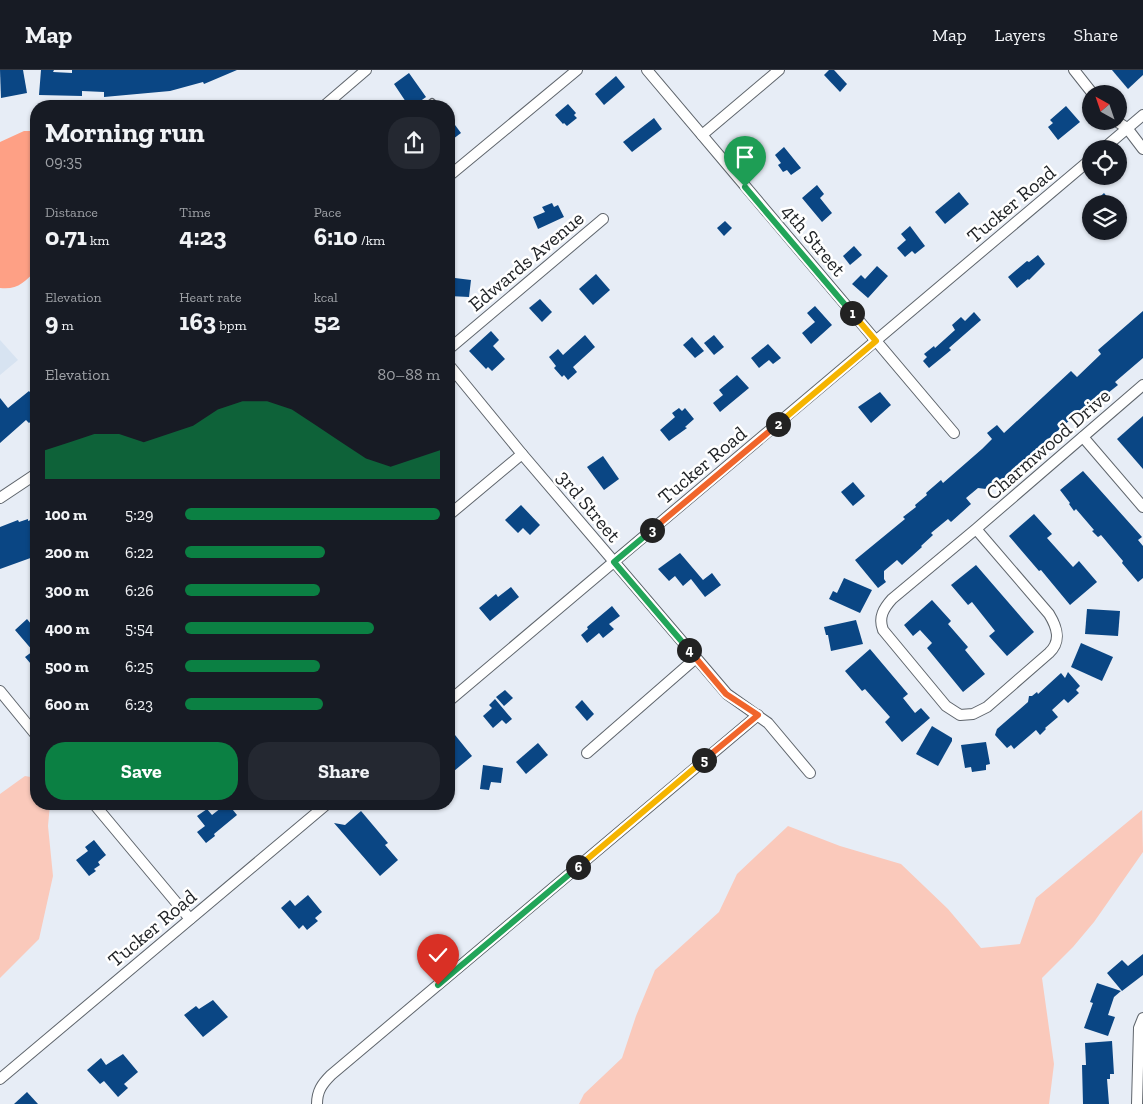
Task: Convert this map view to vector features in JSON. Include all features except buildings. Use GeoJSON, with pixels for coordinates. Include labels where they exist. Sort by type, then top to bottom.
{"type":"FeatureCollection","features":[{"type":"Feature","properties":{"kind":"street"},"geometry":{"type":"LineString","coordinates":[[331,100],[366,70]]}},
{"type":"Feature","properties":{"kind":"street"},"geometry":{"type":"LineString","coordinates":[[455,171],[577,70]]}},
{"type":"Feature","properties":{"kind":"street","name":"4th Street"},"geometry":{"type":"LineString","coordinates":[[647,70],[954,434]]}},
{"type":"Feature","properties":{"kind":"street"},"geometry":{"type":"LineString","coordinates":[[702,135],[779,70]]}},
{"type":"Feature","properties":{"kind":"street"},"geometry":{"type":"LineString","coordinates":[[1074,70],[1086,85]]}},
{"type":"Feature","properties":{"kind":"street"},"geometry":{"type":"LineString","coordinates":[[1128,127],[1143,115]]}},
{"type":"Feature","properties":{"kind":"street"},"geometry":{"type":"LineString","coordinates":[[1128,129],[1143,149]]}},
{"type":"Feature","properties":{"kind":"street"},"geometry":{"type":"LineString","coordinates":[[1113,140],[1125,130]]}},
{"type":"Feature","properties":{"kind":"street","name":"Tucker Road"},"geometry":{"type":"LineString","coordinates":[[455,696],[1082,166]]}},
{"type":"Feature","properties":{"kind":"street","name":"Edwards Avenue"},"geometry":{"type":"LineString","coordinates":[[455,344],[603,219]]}},
{"type":"Feature","properties":{"kind":"street","name":"3rd Street"},"geometry":{"type":"LineString","coordinates":[[455,372],[726,694],[758,715],[772,727],[810,772]]}},
{"type":"Feature","properties":{"kind":"street","name":"Charmwood Drive"},"geometry":{"type":"LineString","coordinates":[[976,529],[1049,614],[1056,626],[1057,636],[1056,644],[1049,653],[987,706],[973,714],[960,715],[946,706],[889,637],[880,623],[882,614],[892,599],[1143,385]]}},
{"type":"Feature","properties":{"kind":"street"},"geometry":{"type":"LineString","coordinates":[[1083,437],[1143,507]]}},
{"type":"Feature","properties":{"kind":"street"},"geometry":{"type":"LineString","coordinates":[[455,511],[522,454]]}},
{"type":"Feature","properties":{"kind":"street"},"geometry":{"type":"LineString","coordinates":[[0,498],[30,478]]}},
{"type":"Feature","properties":{"kind":"street"},"geometry":{"type":"LineString","coordinates":[[587,753],[696,658]]}},
{"type":"Feature","properties":{"kind":"street"},"geometry":{"type":"LineString","coordinates":[[0,691],[30,728]]}},
{"type":"Feature","properties":{"kind":"street"},"geometry":{"type":"LineString","coordinates":[[317,1104],[317,1094],[321,1085],[331,1075],[758,715]]}},
{"type":"Feature","properties":{"kind":"street"},"geometry":{"type":"LineString","coordinates":[[99,810],[190,918]]}},
{"type":"Feature","properties":{"kind":"street","name":"Tucker Road"},"geometry":{"type":"LineString","coordinates":[[0,1079],[320,810]]}},
{"type":"Feature","properties":{"kind":"street"},"geometry":{"type":"LineString","coordinates":[[1137,1104],[1139,1028],[1143,1018]]}},
{"type":"Feature","properties":{"kind":"shaded area"},"geometry":{"type":"Polygon","coordinates":[[[24,131],[30,131],[30,276],[12,288],[0,288],[0,142],[24,131]]]}},
{"type":"Feature","properties":{"kind":"shaded area"},"geometry":{"type":"Polygon","coordinates":[[[0,340],[18,360],[0,375],[0,340]]]}},
{"type":"Feature","properties":{"kind":"shaded area"},"geometry":{"type":"Polygon","coordinates":[[[25,776],[30,777],[30,810],[49,810],[48,826],[53,876],[39,939],[0,978],[0,794],[25,776]]]}},
{"type":"Feature","properties":{"kind":"shaded area"},"geometry":{"type":"Polygon","coordinates":[[[1142,810],[1143,852],[1094,922],[1073,947],[1042,978],[1054,1064],[1049,1104],[579,1104],[584,1094],[622,1058],[636,1016],[655,970],[719,912],[737,874],[788,826],[840,846],[901,864],[948,909],[981,948],[1020,944],[1036,898],[1142,810]]]}},
{"type":"Feature","properties":{"kind":"route"},"geometry":{"type":"LineString","coordinates":[[438,985],[758,715],[726,694],[614,562],[876,341],[745,187]]}}]}
